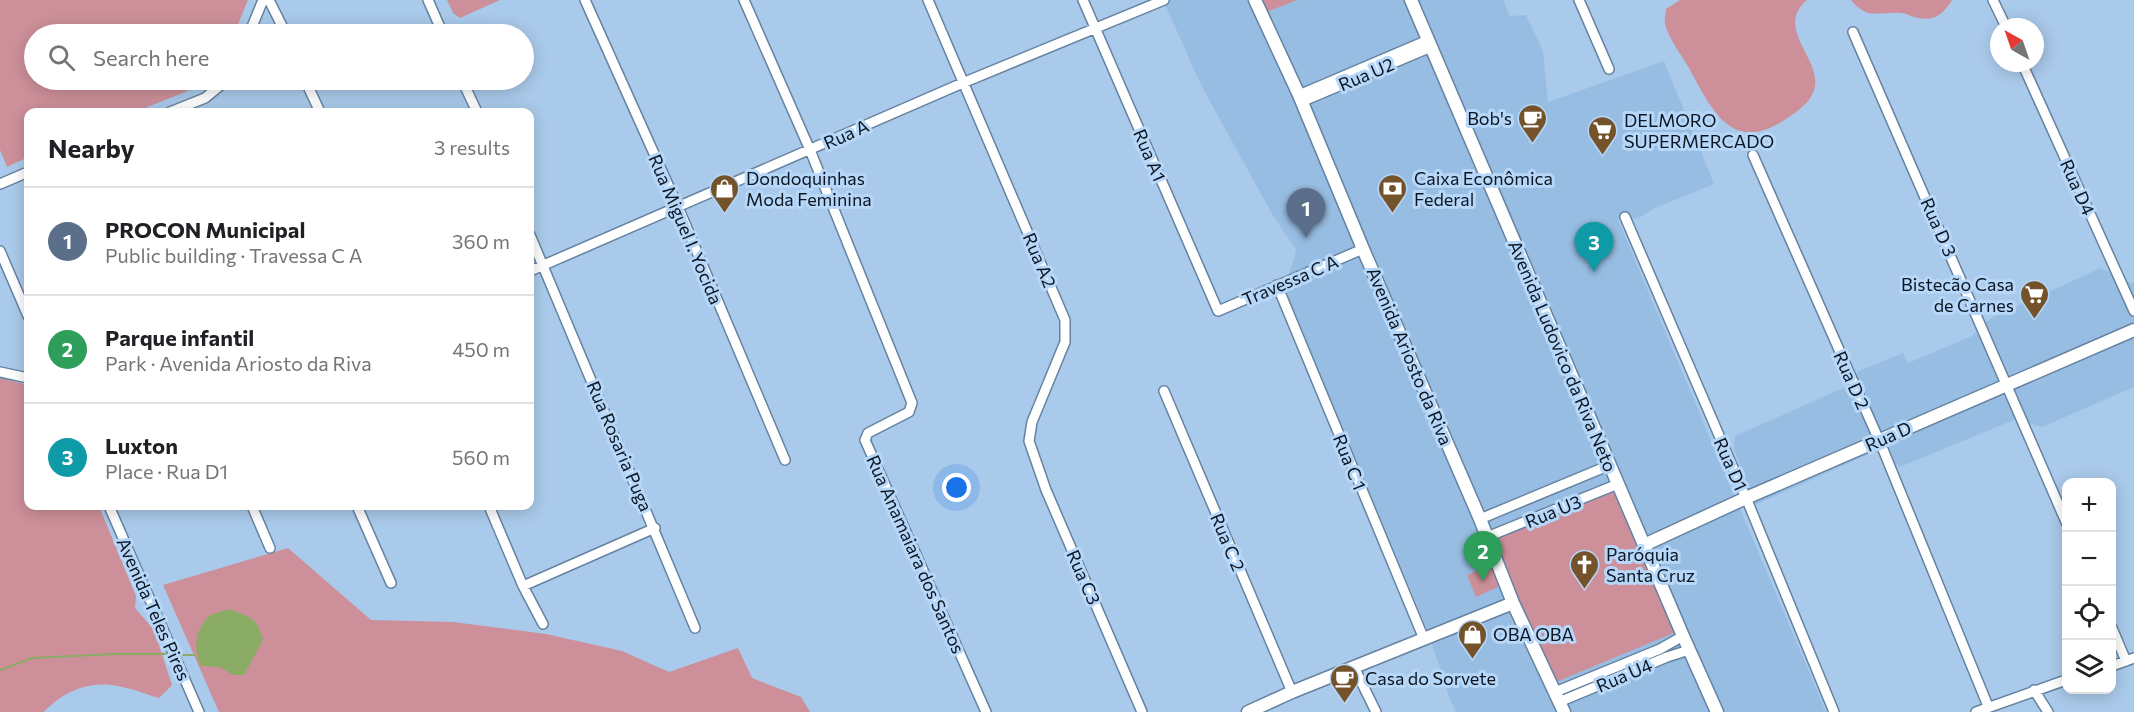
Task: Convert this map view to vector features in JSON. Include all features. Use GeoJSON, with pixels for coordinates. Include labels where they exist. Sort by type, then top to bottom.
{"type":"FeatureCollection","features":[{"type":"Feature","properties":{"kind":"street"},"geometry":{"type":"LineString","coordinates":[[253,24],[263,0]]}},
{"type":"Feature","properties":{"kind":"street"},"geometry":{"type":"LineString","coordinates":[[269,0],[281,24]]}},
{"type":"Feature","properties":{"kind":"street"},"geometry":{"type":"LineString","coordinates":[[428,0],[439,24]]}},
{"type":"Feature","properties":{"kind":"street","name":"Rua Miguel I. Yocida"},"geometry":{"type":"LineString","coordinates":[[585,0],[678,207],[785,460]]}},
{"type":"Feature","properties":{"kind":"street"},"geometry":{"type":"LineString","coordinates":[[744,0],[810,150]]}},
{"type":"Feature","properties":{"kind":"street","name":"Rua A2"},"geometry":{"type":"LineString","coordinates":[[928,0],[1065,320],[1065,342],[1032,422],[1029,441]]}},
{"type":"Feature","properties":{"kind":"street","name":"Rua A1"},"geometry":{"type":"LineString","coordinates":[[1083,0],[1218,311]]}},
{"type":"Feature","properties":{"kind":"street","name":"Rua A"},"geometry":{"type":"LineString","coordinates":[[534,269],[965,82],[1164,0]]}},
{"type":"Feature","properties":{"kind":"street","name":"Avenida Ariosto da Riva"},"geometry":{"type":"LineString","coordinates":[[1255,0],[1300,99],[1480,519],[1513,603],[1559,702]]}},
{"type":"Feature","properties":{"kind":"street","name":"Avenida Ludovico da Riva Neto"},"geometry":{"type":"LineString","coordinates":[[1411,0],[1717,712]]}},
{"type":"Feature","properties":{"kind":"street"},"geometry":{"type":"LineString","coordinates":[[1579,0],[1609,69]]}},
{"type":"Feature","properties":{"kind":"street"},"geometry":{"type":"LineString","coordinates":[[1993,0],[2002,18]]}},
{"type":"Feature","properties":{"kind":"street","name":"Rua D 3"},"geometry":{"type":"LineString","coordinates":[[1853,32],[2062,510]]}},
{"type":"Feature","properties":{"kind":"street","name":"Rua U2"},"geometry":{"type":"LineString","coordinates":[[1300,99],[1429,44]]}},
{"type":"Feature","properties":{"kind":"street","name":"Rua D4"},"geometry":{"type":"LineString","coordinates":[[2026,72],[2134,311]]}},
{"type":"Feature","properties":{"kind":"street"},"geometry":{"type":"LineString","coordinates":[[180,108],[205,98],[215,90]]}},
{"type":"Feature","properties":{"kind":"street"},"geometry":{"type":"LineString","coordinates":[[310,90],[318,108]]}},
{"type":"Feature","properties":{"kind":"street"},"geometry":{"type":"LineString","coordinates":[[467,90],[475,108]]}},
{"type":"Feature","properties":{"kind":"street","name":"Rua Anamaiara dos Santos"},"geometry":{"type":"LineString","coordinates":[[810,150],[912,403],[909,412],[868,433],[865,440],[986,712]]}},
{"type":"Feature","properties":{"kind":"street","name":"Rua D 2"},"geometry":{"type":"LineString","coordinates":[[1753,155],[1879,440],[1988,706]]}},
{"type":"Feature","properties":{"kind":"street"},"geometry":{"type":"LineString","coordinates":[[0,184],[24,174]]}},
{"type":"Feature","properties":{"kind":"street","name":"Rua D1"},"geometry":{"type":"LineString","coordinates":[[1625,217],[1746,498],[1834,712]]}},
{"type":"Feature","properties":{"kind":"street","name":"Rua Rosaria Puga"},"geometry":{"type":"LineString","coordinates":[[534,245],[655,528],[695,628]]}},
{"type":"Feature","properties":{"kind":"street","name":"Travessa C A"},"geometry":{"type":"LineString","coordinates":[[1218,311],[1363,249]]}},
{"type":"Feature","properties":{"kind":"street"},"geometry":{"type":"LineString","coordinates":[[0,251],[24,307]]}},
{"type":"Feature","properties":{"kind":"street","name":"Rua C 1"},"geometry":{"type":"LineString","coordinates":[[1277,285],[1424,639]]}},
{"type":"Feature","properties":{"kind":"street","name":"Rua D"},"geometry":{"type":"LineString","coordinates":[[1644,545],[1746,498],[2134,330]]}},
{"type":"Feature","properties":{"kind":"street"},"geometry":{"type":"LineString","coordinates":[[0,372],[24,377]]}},
{"type":"Feature","properties":{"kind":"street","name":"Rua C 2"},"geometry":{"type":"LineString","coordinates":[[1164,391],[1292,692]]}},
{"type":"Feature","properties":{"kind":"street","name":"Rua C3"},"geometry":{"type":"LineString","coordinates":[[1029,441],[1046,490],[1142,712]]}},
{"type":"Feature","properties":{"kind":"street","name":"Rua U3"},"geometry":{"type":"LineString","coordinates":[[1480,519],[1610,465]]}},
{"type":"Feature","properties":{"kind":"street","name":"Rua U3"},"geometry":{"type":"LineString","coordinates":[[1487,537],[1618,484]]}},
{"type":"Feature","properties":{"kind":"street","name":"Avenida Teles Pires"},"geometry":{"type":"LineString","coordinates":[[111,510],[199,712]]}},
{"type":"Feature","properties":{"kind":"street"},"geometry":{"type":"LineString","coordinates":[[254,510],[270,548]]}},
{"type":"Feature","properties":{"kind":"street"},"geometry":{"type":"LineString","coordinates":[[359,510],[391,582]]}},
{"type":"Feature","properties":{"kind":"street"},"geometry":{"type":"LineString","coordinates":[[491,510],[523,586],[543,624]]}},
{"type":"Feature","properties":{"kind":"street"},"geometry":{"type":"LineString","coordinates":[[523,586],[655,528]]}},
{"type":"Feature","properties":{"kind":"street"},"geometry":{"type":"LineString","coordinates":[[1248,712],[1513,603]]}},
{"type":"Feature","properties":{"kind":"street"},"geometry":{"type":"LineString","coordinates":[[2116,635],[2130,659],[2116,664]]}},
{"type":"Feature","properties":{"kind":"street","name":"Rua U4"},"geometry":{"type":"LineString","coordinates":[[1559,702],[1618,665],[1660,649],[1683,636]]}},
{"type":"Feature","properties":{"kind":"street","name":"Rua U4"},"geometry":{"type":"LineString","coordinates":[[1559,702],[1689,650]]}},
{"type":"Feature","properties":{"kind":"street"},"geometry":{"type":"LineString","coordinates":[[1618,665],[1620,676]]}},
{"type":"Feature","properties":{"kind":"street"},"geometry":{"type":"LineString","coordinates":[[1354,667],[1376,712]]}},
{"type":"Feature","properties":{"kind":"street"},"geometry":{"type":"LineString","coordinates":[[1976,712],[2062,682]]}},
{"type":"Feature","properties":{"kind":"street"},"geometry":{"type":"LineString","coordinates":[[2034,690],[2048,712]]}},
{"type":"Feature","properties":{"kind":"shaded area"},"geometry":{"type":"Polygon","coordinates":[[[0,0],[248,0],[238,24],[24,24],[24,90],[189,90],[145,108],[24,108],[24,159],[7,167],[0,150],[0,0]]]}},
{"type":"Feature","properties":{"kind":"shaded area"},"geometry":{"type":"Polygon","coordinates":[[[447,0],[500,0],[460,18],[453,13],[447,0]]]}},
{"type":"Feature","properties":{"kind":"shaded area"},"geometry":{"type":"Polygon","coordinates":[[[1163,0],[1503,0],[1510,16],[1526,15],[1543,51],[1548,102],[1664,61],[1714,184],[1653,209],[1639,218],[1618,220],[1826,712],[1456,712],[1427,629],[1285,291],[1296,250],[1272,214],[1201,85],[1163,0]]]}},
{"type":"Feature","properties":{"kind":"shaded area"},"geometry":{"type":"Polygon","coordinates":[[[1258,0],[1297,0],[1264,13],[1258,0]]]}},
{"type":"Feature","properties":{"kind":"shaded area"},"geometry":{"type":"Polygon","coordinates":[[[1680,0],[1807,0],[1798,11],[1795,23],[1797,34],[1813,69],[1815,81],[1813,93],[1808,101],[1783,121],[1765,130],[1749,132],[1736,129],[1724,122],[1705,97],[1666,28],[1666,9],[1680,0]]]}},
{"type":"Feature","properties":{"kind":"shaded area"},"geometry":{"type":"Polygon","coordinates":[[[1851,0],[1952,0],[1941,14],[1927,19],[1903,13],[1868,13],[1857,7],[1851,0]]]}},
{"type":"Feature","properties":{"kind":"shaded area"},"geometry":{"type":"Polygon","coordinates":[[[2101,268],[2131,283],[2134,282],[2134,387],[2042,427],[2016,419],[1900,467],[1876,451],[1755,505],[1734,449],[1735,436],[1843,388],[1859,371],[1903,353],[1908,363],[1972,336],[1991,318],[2101,268]]]}},
{"type":"Feature","properties":{"kind":"shaded area"},"geometry":{"type":"Polygon","coordinates":[[[0,378],[24,384],[24,510],[101,510],[136,596],[135,608],[154,630],[172,685],[159,698],[122,687],[87,686],[68,693],[44,712],[0,712],[0,378]]]}},
{"type":"Feature","properties":{"kind":"shaded area"},"geometry":{"type":"Polygon","coordinates":[[[1613,491],[1676,632],[1556,682],[1514,600],[1493,540],[1613,491]]]}},
{"type":"Feature","properties":{"kind":"shaded area"},"geometry":{"type":"Polygon","coordinates":[[[288,548],[371,620],[453,622],[546,634],[622,651],[669,672],[738,648],[752,678],[801,697],[810,712],[219,712],[163,585],[288,548]]]}},
{"type":"Feature","properties":{"kind":"shaded area"},"geometry":{"type":"Polygon","coordinates":[[[1491,565],[1500,586],[1476,597],[1467,575],[1491,565]]]}},
{"type":"Feature","properties":{"kind":"shaded area"},"geometry":{"type":"Polygon","coordinates":[[[230,609],[252,619],[263,640],[244,675],[233,675],[220,667],[201,666],[198,660],[196,647],[200,628],[208,617],[230,609]]]}},
{"type":"Feature","properties":{"kind":"waterway"},"geometry":{"type":"LineString","coordinates":[[0,670],[32,658],[167,654]]}},
{"type":"Feature","properties":{"kind":"waterway"},"geometry":{"type":"LineString","coordinates":[[180,655],[195,655]]}},
{"type":"Feature","properties":{"kind":"place","name":"Bob's"},"geometry":{"type":"Point","coordinates":[1533,144]}},
{"type":"Feature","properties":{"kind":"place","name":"DELMORO SUPERMERCADO"},"geometry":{"type":"Point","coordinates":[1603,156]}},
{"type":"Feature","properties":{"kind":"place","name":"Dondoquinhas Moda Feminina"},"geometry":{"type":"Point","coordinates":[725,214]}},
{"type":"Feature","properties":{"kind":"place","name":"Caixa Econômica Federal"},"geometry":{"type":"Point","coordinates":[1393,214]}},
{"type":"Feature","properties":{"kind":"place","name":"PROCON Municipal"},"geometry":{"type":"Point","coordinates":[1306,238]}},
{"type":"Feature","properties":{"kind":"place","name":"Luxton"},"geometry":{"type":"Point","coordinates":[1594,272]}},
{"type":"Feature","properties":{"kind":"place","name":"Bistecão Casa de Carnes"},"geometry":{"type":"Point","coordinates":[2035,320]}},
{"type":"Feature","properties":{"kind":"place","name":"Parque infantil"},"geometry":{"type":"Point","coordinates":[1483,581]}},
{"type":"Feature","properties":{"kind":"place","name":"Paróquia Santa Cruz"},"geometry":{"type":"Point","coordinates":[1585,590]}},
{"type":"Feature","properties":{"kind":"place","name":"OBA OBA"},"geometry":{"type":"Point","coordinates":[1472,660]}},
{"type":"Feature","properties":{"kind":"place","name":"Casa do Sorvete"},"geometry":{"type":"Point","coordinates":[1344,704]}}]}
